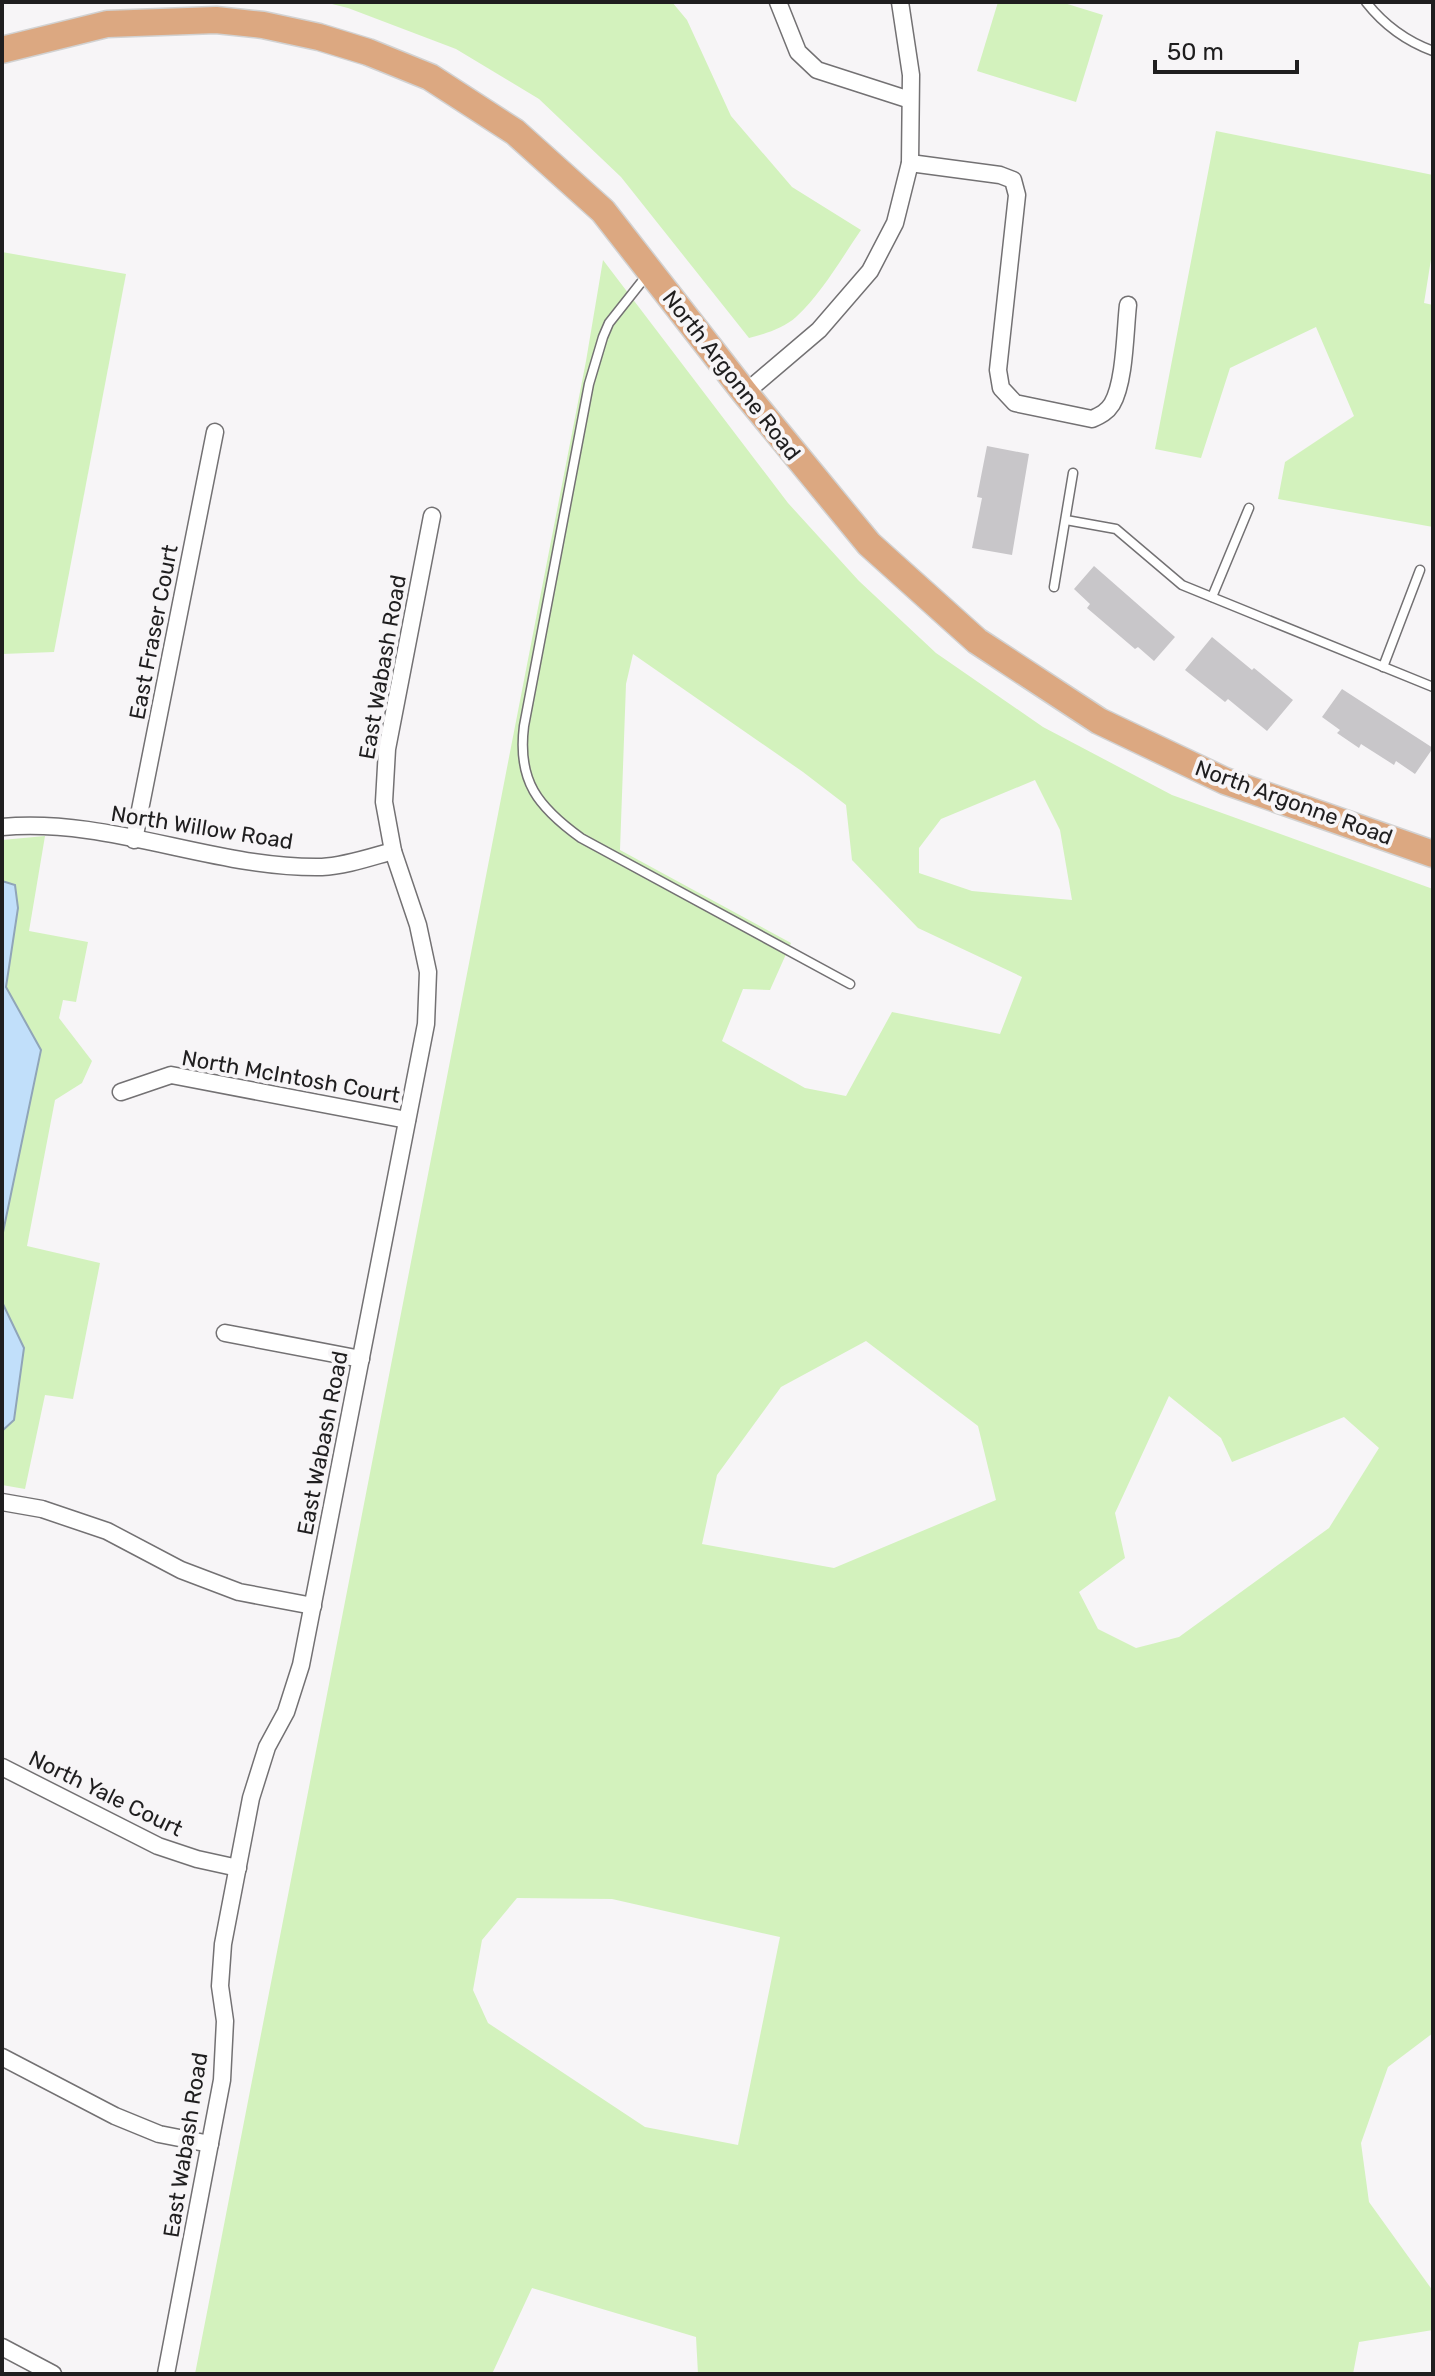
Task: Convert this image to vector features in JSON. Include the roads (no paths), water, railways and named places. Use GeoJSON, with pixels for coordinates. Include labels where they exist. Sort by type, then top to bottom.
{"type":"FeatureCollection","features":[{"type":"Feature","properties":{"kind":"main road","name":"North Argonne Road"},"geometry":{"type":"LineString","coordinates":[[2,50],[107,24],[216,20],[305,34],[368,52],[430,77],[515,132],[603,211],[745,393],[869,544],[977,641],[1099,721],[1225,781],[1433,854]]}},
{"type":"Feature","properties":{"kind":"street"},"geometry":{"type":"LineString","coordinates":[[778,2],[798,52],[817,70],[910,100]]}},
{"type":"Feature","properties":{"kind":"street"},"geometry":{"type":"LineString","coordinates":[[745,393],[819,330],[870,271],[895,223],[910,163],[911,75],[900,2]]}},
{"type":"Feature","properties":{"kind":"street"},"geometry":{"type":"LineString","coordinates":[[910,163],[1000,175],[1013,180],[1017,195],[998,370],[1001,388],[1015,403],[1092,419],[1104,414],[1118,388],[1128,305]]}},
{"type":"Feature","properties":{"kind":"street","name":"East Fraser Court"},"geometry":{"type":"LineString","coordinates":[[134,840],[215,432]]}},
{"type":"Feature","properties":{"kind":"street","name":"East Wabash Road"},"geometry":{"type":"LineString","coordinates":[[166,2374],[222,2080],[225,2021],[220,1986],[223,1944],[251,1798],[267,1747],[286,1712],[301,1665],[426,1024],[428,972],[418,925],[393,851],[384,802],[387,749],[432,516]]}},
{"type":"Feature","properties":{"kind":"street","name":"North Willow Road"},"geometry":{"type":"LineString","coordinates":[[2,827],[71,827],[268,865],[325,867],[393,851]]}},
{"type":"Feature","properties":{"kind":"street","name":"North McIntosh Court"},"geometry":{"type":"LineString","coordinates":[[121,1092],[171,1075],[407,1120]]}},
{"type":"Feature","properties":{"kind":"street"},"geometry":{"type":"LineString","coordinates":[[225,1333],[361,1359]]}},
{"type":"Feature","properties":{"kind":"street"},"geometry":{"type":"LineString","coordinates":[[2,1502],[42,1509],[107,1531],[181,1570],[239,1592],[313,1606]]}},
{"type":"Feature","properties":{"kind":"street","name":"North Yale Court"},"geometry":{"type":"LineString","coordinates":[[2,1767],[158,1846],[238,1868]]}},
{"type":"Feature","properties":{"kind":"street"},"geometry":{"type":"LineString","coordinates":[[2,2057],[115,2116],[159,2134],[210,2144]]}},
{"type":"Feature","properties":{"kind":"street"},"geometry":{"type":"LineString","coordinates":[[2,2347],[53,2374]]}},
{"type":"Feature","properties":{"kind":"lane"},"geometry":{"type":"LineString","coordinates":[[1366,2],[1378,17],[1412,44],[1433,51]]}},
{"type":"Feature","properties":{"kind":"lane"},"geometry":{"type":"LineString","coordinates":[[650,271],[609,323],[589,384],[521,744],[525,776],[545,807],[581,838],[850,984]]}},
{"type":"Feature","properties":{"kind":"lane"},"geometry":{"type":"LineString","coordinates":[[1054,587],[1073,473]]}},
{"type":"Feature","properties":{"kind":"lane"},"geometry":{"type":"LineString","coordinates":[[1212,597],[1249,508]]}},
{"type":"Feature","properties":{"kind":"lane"},"geometry":{"type":"LineString","coordinates":[[1066,520],[1116,529],[1174,579],[1433,687]]}},
{"type":"Feature","properties":{"kind":"lane"},"geometry":{"type":"LineString","coordinates":[[1383,667],[1420,570]]}},
{"type":"Feature","properties":{"kind":"water"},"geometry":{"type":"Polygon","coordinates":[[[2,881],[15,885],[18,908],[6,987],[41,1050],[2,1237],[2,881]]]}},
{"type":"Feature","properties":{"kind":"water"},"geometry":{"type":"Polygon","coordinates":[[[2,1302],[24,1348],[14,1420],[2,1431],[2,1302]]]}}]}
